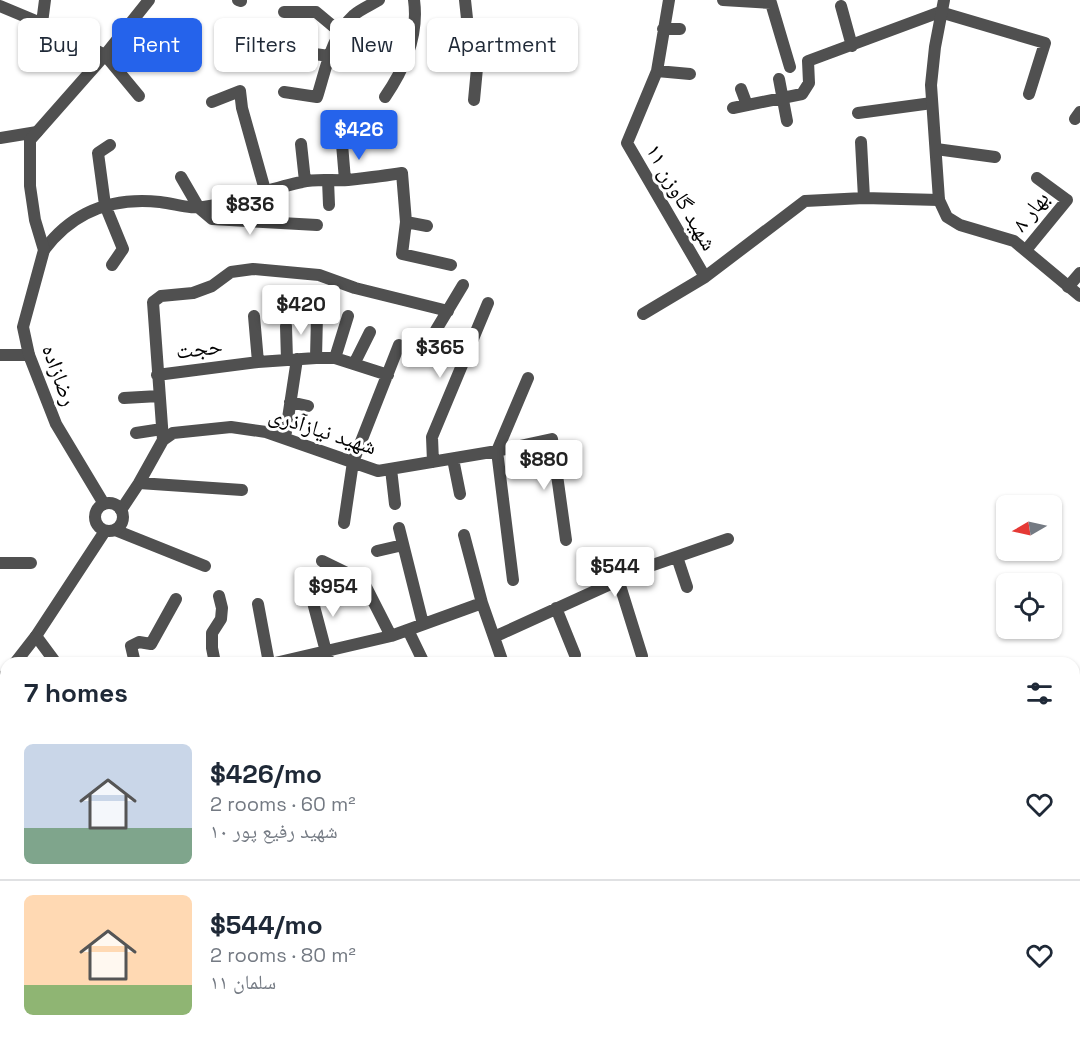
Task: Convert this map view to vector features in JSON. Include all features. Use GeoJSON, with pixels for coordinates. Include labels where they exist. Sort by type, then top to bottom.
{"type":"FeatureCollection","features":[{"type":"Feature","properties":{"kind":"street"},"geometry":{"type":"LineString","coordinates":[[43,18],[45,0]]}},
{"type":"Feature","properties":{"kind":"street"},"geometry":{"type":"LineString","coordinates":[[133,18],[149,0]]}},
{"type":"Feature","properties":{"kind":"street"},"geometry":{"type":"LineString","coordinates":[[352,18],[379,0]]}},
{"type":"Feature","properties":{"kind":"street"},"geometry":{"type":"LineString","coordinates":[[385,97],[399,77],[411,47],[417,18],[414,0]]}},
{"type":"Feature","properties":{"kind":"street"},"geometry":{"type":"LineString","coordinates":[[465,0],[467,18]]}},
{"type":"Feature","properties":{"kind":"street","name":"شهید گاوزن ۱۱"},"geometry":{"type":"LineString","coordinates":[[643,314],[705,277],[627,143],[657,70],[669,0]]}},
{"type":"Feature","properties":{"kind":"street"},"geometry":{"type":"LineString","coordinates":[[723,0],[771,3],[790,67]]}},
{"type":"Feature","properties":{"kind":"street"},"geometry":{"type":"LineString","coordinates":[[0,6],[30,18]]}},
{"type":"Feature","properties":{"kind":"street"},"geometry":{"type":"LineString","coordinates":[[842,6],[852,46]]}},
{"type":"Feature","properties":{"kind":"street"},"geometry":{"type":"LineString","coordinates":[[942,6],[931,85],[939,200],[947,217],[960,225],[1014,242],[1080,296]]}},
{"type":"Feature","properties":{"kind":"street"},"geometry":{"type":"LineString","coordinates":[[734,108],[802,94],[809,83],[808,61],[852,46],[942,6],[1045,43],[1029,94]]}},
{"type":"Feature","properties":{"kind":"street"},"geometry":{"type":"LineString","coordinates":[[284,12],[316,12],[330,24]]}},
{"type":"Feature","properties":{"kind":"street"},"geometry":{"type":"LineString","coordinates":[[663,29],[680,29]]}},
{"type":"Feature","properties":{"kind":"street"},"geometry":{"type":"LineString","coordinates":[[44,250],[35,220],[30,186],[30,140],[112,45]]}},
{"type":"Feature","properties":{"kind":"street"},"geometry":{"type":"LineString","coordinates":[[100,52],[105,55],[139,96]]}},
{"type":"Feature","properties":{"kind":"street"},"geometry":{"type":"LineString","coordinates":[[284,92],[317,98],[329,56],[318,54]]}},
{"type":"Feature","properties":{"kind":"street"},"geometry":{"type":"LineString","coordinates":[[657,70],[690,74]]}},
{"type":"Feature","properties":{"kind":"street"},"geometry":{"type":"LineString","coordinates":[[474,100],[477,72]]}},
{"type":"Feature","properties":{"kind":"street"},"geometry":{"type":"LineString","coordinates":[[780,79],[787,121]]}},
{"type":"Feature","properties":{"kind":"street"},"geometry":{"type":"LineString","coordinates":[[741,89],[747,105]]}},
{"type":"Feature","properties":{"kind":"street"},"geometry":{"type":"LineString","coordinates":[[212,102],[240,91],[242,108],[265,190]]}},
{"type":"Feature","properties":{"kind":"street"},"geometry":{"type":"LineString","coordinates":[[858,113],[932,103]]}},
{"type":"Feature","properties":{"kind":"street"},"geometry":{"type":"LineString","coordinates":[[0,138],[37,132]]}},
{"type":"Feature","properties":{"kind":"street"},"geometry":{"type":"LineString","coordinates":[[861,142],[864,198]]}},
{"type":"Feature","properties":{"kind":"street"},"geometry":{"type":"LineString","coordinates":[[301,144],[305,181]]}},
{"type":"Feature","properties":{"kind":"street"},"geometry":{"type":"LineString","coordinates":[[342,144],[345,180]]}},
{"type":"Feature","properties":{"kind":"street"},"geometry":{"type":"LineString","coordinates":[[110,145],[98,153],[105,205],[123,249],[112,265]]}},
{"type":"Feature","properties":{"kind":"street"},"geometry":{"type":"LineString","coordinates":[[936,149],[995,157]]}},
{"type":"Feature","properties":{"kind":"street"},"geometry":{"type":"LineString","coordinates":[[44,250],[55,236],[79,217],[105,205],[130,200],[199,208],[305,181],[345,180],[402,174],[406,222],[402,254],[451,266]]}},
{"type":"Feature","properties":{"kind":"street"},"geometry":{"type":"LineString","coordinates":[[181,177],[199,208],[212,219],[317,225]]}},
{"type":"Feature","properties":{"kind":"street","name":"بهار ۸"},"geometry":{"type":"LineString","coordinates":[[1026,250],[1067,200],[1037,178]]}},
{"type":"Feature","properties":{"kind":"street"},"geometry":{"type":"LineString","coordinates":[[328,180],[329,205]]}},
{"type":"Feature","properties":{"kind":"street"},"geometry":{"type":"LineString","coordinates":[[705,277],[806,201],[864,198],[939,200]]}},
{"type":"Feature","properties":{"kind":"street"},"geometry":{"type":"LineString","coordinates":[[406,222],[427,226]]}},
{"type":"Feature","properties":{"kind":"street","name":"رضازاده"},"geometry":{"type":"LineString","coordinates":[[44,250],[23,327],[29,355],[57,424],[104,504]]}},
{"type":"Feature","properties":{"kind":"street"},"geometry":{"type":"LineString","coordinates":[[20,657],[110,530],[122,521],[121,510],[139,483],[162,435],[153,302],[161,296],[193,293],[212,286],[231,272],[253,269],[319,275],[355,288],[448,311]]}},
{"type":"Feature","properties":{"kind":"street"},"geometry":{"type":"LineString","coordinates":[[1068,287],[1080,273]]}},
{"type":"Feature","properties":{"kind":"street"},"geometry":{"type":"LineString","coordinates":[[436,330],[463,285]]}},
{"type":"Feature","properties":{"kind":"street"},"geometry":{"type":"LineString","coordinates":[[433,462],[432,437],[488,303]]}},
{"type":"Feature","properties":{"kind":"street"},"geometry":{"type":"LineString","coordinates":[[316,358],[317,315]]}},
{"type":"Feature","properties":{"kind":"street"},"geometry":{"type":"LineString","coordinates":[[254,316],[258,362]]}},
{"type":"Feature","properties":{"kind":"street"},"geometry":{"type":"LineString","coordinates":[[335,358],[348,316]]}},
{"type":"Feature","properties":{"kind":"street"},"geometry":{"type":"LineString","coordinates":[[285,438],[290,402],[292,359],[286,326]]}},
{"type":"Feature","properties":{"kind":"street"},"geometry":{"type":"LineString","coordinates":[[354,364],[370,332]]}},
{"type":"Feature","properties":{"kind":"street"},"geometry":{"type":"LineString","coordinates":[[344,523],[353,462],[399,345]]}},
{"type":"Feature","properties":{"kind":"street"},"geometry":{"type":"LineString","coordinates":[[0,355],[29,355]]}},
{"type":"Feature","properties":{"kind":"street","name":"حجت"},"geometry":{"type":"LineString","coordinates":[[157,375],[258,362],[316,358],[335,358],[388,375]]}},
{"type":"Feature","properties":{"kind":"street"},"geometry":{"type":"LineString","coordinates":[[513,580],[497,452],[528,378]]}},
{"type":"Feature","properties":{"kind":"street"},"geometry":{"type":"LineString","coordinates":[[124,398],[159,396]]}},
{"type":"Feature","properties":{"kind":"street"},"geometry":{"type":"LineString","coordinates":[[290,402],[308,406]]}},
{"type":"Feature","properties":{"kind":"street","name":"شهید نیازآذری"},"geometry":{"type":"LineString","coordinates":[[136,433],[162,435],[231,427],[266,432],[378,471],[497,452],[552,439],[566,540]]}},
{"type":"Feature","properties":{"kind":"street"},"geometry":{"type":"LineString","coordinates":[[453,459],[460,494]]}},
{"type":"Feature","properties":{"kind":"street"},"geometry":{"type":"LineString","coordinates":[[391,469],[395,504]]}},
{"type":"Feature","properties":{"kind":"street"},"geometry":{"type":"LineString","coordinates":[[139,483],[242,490]]}},
{"type":"Feature","properties":{"kind":"street"},"geometry":{"type":"LineString","coordinates":[[121,510],[114,504],[104,504],[99,507],[95,517],[96,523],[205,566]]}},
{"type":"Feature","properties":{"kind":"street"},"geometry":{"type":"LineString","coordinates":[[399,528],[423,624]]}},
{"type":"Feature","properties":{"kind":"street"},"geometry":{"type":"LineString","coordinates":[[464,535],[482,603],[501,657]]}},
{"type":"Feature","properties":{"kind":"street"},"geometry":{"type":"LineString","coordinates":[[494,637],[618,579],[728,539]]}},
{"type":"Feature","properties":{"kind":"street"},"geometry":{"type":"LineString","coordinates":[[377,551],[403,545]]}},
{"type":"Feature","properties":{"kind":"street"},"geometry":{"type":"LineString","coordinates":[[677,557],[687,586]]}},
{"type":"Feature","properties":{"kind":"street"},"geometry":{"type":"LineString","coordinates":[[322,561],[363,581],[391,636]]}},
{"type":"Feature","properties":{"kind":"street"},"geometry":{"type":"LineString","coordinates":[[0,563],[31,563]]}},
{"type":"Feature","properties":{"kind":"street"},"geometry":{"type":"LineString","coordinates":[[618,579],[642,656]]}},
{"type":"Feature","properties":{"kind":"street"},"geometry":{"type":"LineString","coordinates":[[310,591],[327,657]]}},
{"type":"Feature","properties":{"kind":"street"},"geometry":{"type":"LineString","coordinates":[[214,657],[212,633],[221,619],[222,608],[219,596]]}},
{"type":"Feature","properties":{"kind":"street"},"geometry":{"type":"LineString","coordinates":[[134,657],[131,646],[139,642],[151,644],[176,599]]}},
{"type":"Feature","properties":{"kind":"street"},"geometry":{"type":"LineString","coordinates":[[258,603],[268,657]]}},
{"type":"Feature","properties":{"kind":"street"},"geometry":{"type":"LineString","coordinates":[[330,657],[482,603]]}},
{"type":"Feature","properties":{"kind":"street"},"geometry":{"type":"LineString","coordinates":[[556,609],[575,655]]}},
{"type":"Feature","properties":{"kind":"street"},"geometry":{"type":"LineString","coordinates":[[408,630],[421,657]]}},
{"type":"Feature","properties":{"kind":"street"},"geometry":{"type":"LineString","coordinates":[[36,636],[52,657]]}}]}
